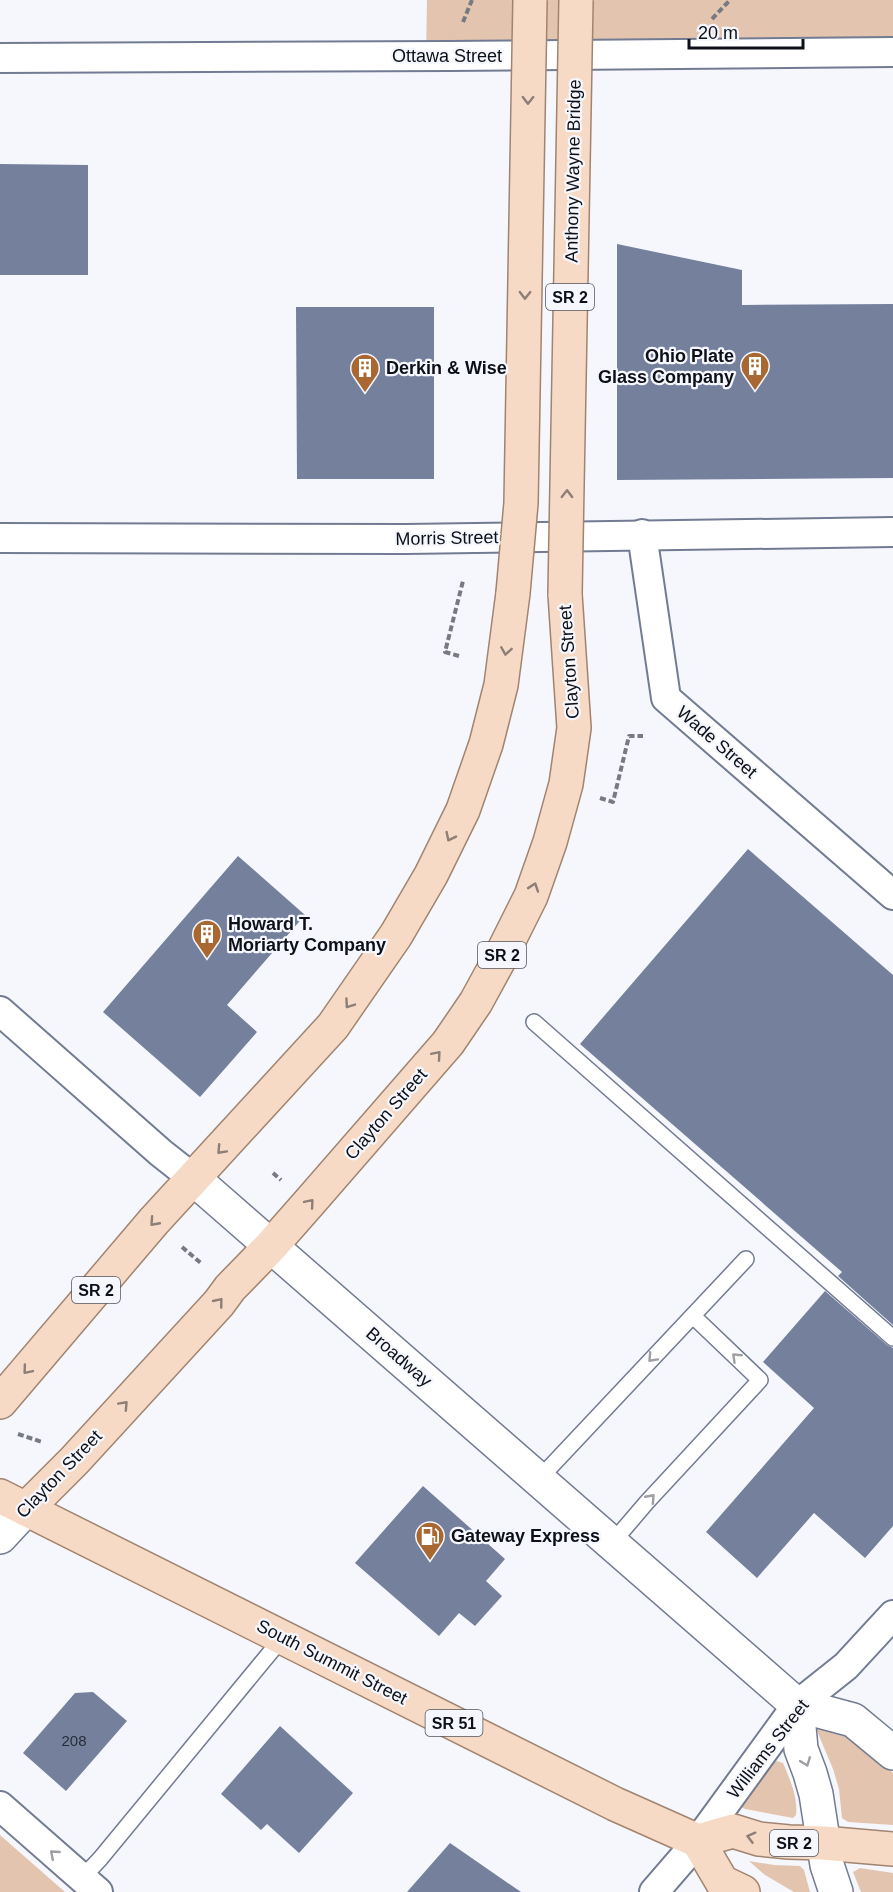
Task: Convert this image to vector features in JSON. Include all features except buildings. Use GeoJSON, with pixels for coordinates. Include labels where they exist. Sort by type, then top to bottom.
{"type":"FeatureCollection","features":[{"type":"Feature","properties":{"kind":"main road","name":"SR 2"},"geometry":{"type":"LineString","coordinates":[[0,1402],[154,1221],[333,1026],[396,935],[431,875],[463,810],[486,744],[501,685],[513,593],[521,503],[530,0]]}},
{"type":"Feature","properties":{"kind":"main road","name":"Anthony Wayne Bridge"},"geometry":{"type":"LineString","coordinates":[[565,594],[576,0]]}},
{"type":"Feature","properties":{"kind":"main road","name":"Clayton Street"},"geometry":{"type":"LineString","coordinates":[[13,1502],[74,1461],[219,1303],[230,1288],[271,1246],[448,1042],[481,993],[531,897],[550,842],[566,784],[574,728],[565,594]]}},
{"type":"Feature","properties":{"kind":"main road","name":"South Summit Street"},"geometry":{"type":"LineString","coordinates":[[13,1502],[615,1804],[698,1841]]}},
{"type":"Feature","properties":{"kind":"main road","name":"SR 2"},"geometry":{"type":"LineString","coordinates":[[698,1841],[733,1831],[759,1839],[893,1849]]}},
{"type":"Feature","properties":{"kind":"main road"},"geometry":{"type":"LineString","coordinates":[[698,1841],[722,1882],[743,1892]]}},
{"type":"Feature","properties":{"kind":"street","name":"Ottawa Street"},"geometry":{"type":"LineString","coordinates":[[0,58],[893,52]]}},
{"type":"Feature","properties":{"kind":"street","name":"Morris Street"},"geometry":{"type":"LineString","coordinates":[[0,538],[406,538],[893,531]]}},
{"type":"Feature","properties":{"kind":"street","name":"Wade Street"},"geometry":{"type":"LineString","coordinates":[[642,534],[666,698],[893,895]]}},
{"type":"Feature","properties":{"kind":"street","name":"Broadway"},"geometry":{"type":"LineString","coordinates":[[0,1011],[797,1705],[854,1720],[893,1753]]}},
{"type":"Feature","properties":{"kind":"street","name":"Clayton Street"},"geometry":{"type":"LineString","coordinates":[[0,1537],[13,1502]]}},
{"type":"Feature","properties":{"kind":"street","name":"Williams Street"},"geometry":{"type":"LineString","coordinates":[[654,1892],[698,1841],[797,1705],[846,1666],[893,1615]]}},
{"type":"Feature","properties":{"kind":"street"},"geometry":{"type":"LineString","coordinates":[[797,1705],[801,1749],[816,1794],[827,1865],[837,1892]]}},
{"type":"Feature","properties":{"kind":"street"},"geometry":{"type":"LineString","coordinates":[[0,1806],[90,1885]]}},
{"type":"Feature","properties":{"kind":"lane"},"geometry":{"type":"LineString","coordinates":[[534,1022],[893,1338]]}},
{"type":"Feature","properties":{"kind":"lane"},"geometry":{"type":"LineString","coordinates":[[539,1479],[746,1259]]}},
{"type":"Feature","properties":{"kind":"lane"},"geometry":{"type":"LineString","coordinates":[[612,1543],[760,1380],[693,1316]]}},
{"type":"Feature","properties":{"kind":"lane"},"geometry":{"type":"LineString","coordinates":[[90,1885],[100,1859],[283,1637]]}},
{"type":"Feature","properties":{"kind":"path"},"geometry":{"type":"LineString","coordinates":[[460,31],[472,0]]}},
{"type":"Feature","properties":{"kind":"path"},"geometry":{"type":"LineString","coordinates":[[459,656],[445,652],[463,581]]}},
{"type":"Feature","properties":{"kind":"path"},"geometry":{"type":"LineString","coordinates":[[600,798],[613,802],[629,736],[643,736]]}},
{"type":"Feature","properties":{"kind":"path"},"geometry":{"type":"LineString","coordinates":[[182,1247],[207,1269]]}},
{"type":"Feature","properties":{"kind":"path"},"geometry":{"type":"LineString","coordinates":[[17,1433],[49,1445]]}},
{"type":"Feature","properties":{"kind":"shaded area"},"geometry":{"type":"Polygon","coordinates":[[[427,0],[893,0],[893,54],[426,56],[427,0]]]}},
{"type":"Feature","properties":{"kind":"shaded area"},"geometry":{"type":"Polygon","coordinates":[[[832,1720],[893,1773],[893,1825],[848,1822],[842,1818],[839,1789],[814,1724],[832,1720]]]}},
{"type":"Feature","properties":{"kind":"shaded area"},"geometry":{"type":"Polygon","coordinates":[[[777,1761],[783,1763],[793,1789],[796,1815],[793,1818],[745,1809],[740,1806],[771,1764],[777,1761]]]}},
{"type":"Feature","properties":{"kind":"shaded area"},"geometry":{"type":"Polygon","coordinates":[[[0,1835],[65,1892],[0,1892],[0,1835]]]}},
{"type":"Feature","properties":{"kind":"shaded area"},"geometry":{"type":"Polygon","coordinates":[[[749,1861],[800,1866],[804,1870],[810,1892],[794,1892],[765,1875],[749,1861]]]}},
{"type":"Feature","properties":{"kind":"shaded area"},"geometry":{"type":"Polygon","coordinates":[[[860,1868],[893,1873],[893,1892],[861,1892],[853,1872],[860,1868]]]}},
{"type":"Feature","properties":{"kind":"place","name":"Ohio Plate Glass Company"},"geometry":{"type":"Point","coordinates":[755,392]}},
{"type":"Feature","properties":{"kind":"place","name":"Derkin & Wise"},"geometry":{"type":"Point","coordinates":[365,394]}},
{"type":"Feature","properties":{"kind":"place","name":"Howard T. Moriarty Company"},"geometry":{"type":"Point","coordinates":[207,960]}},
{"type":"Feature","properties":{"kind":"place","name":"Gateway Express"},"geometry":{"type":"Point","coordinates":[430,1562]}}]}
